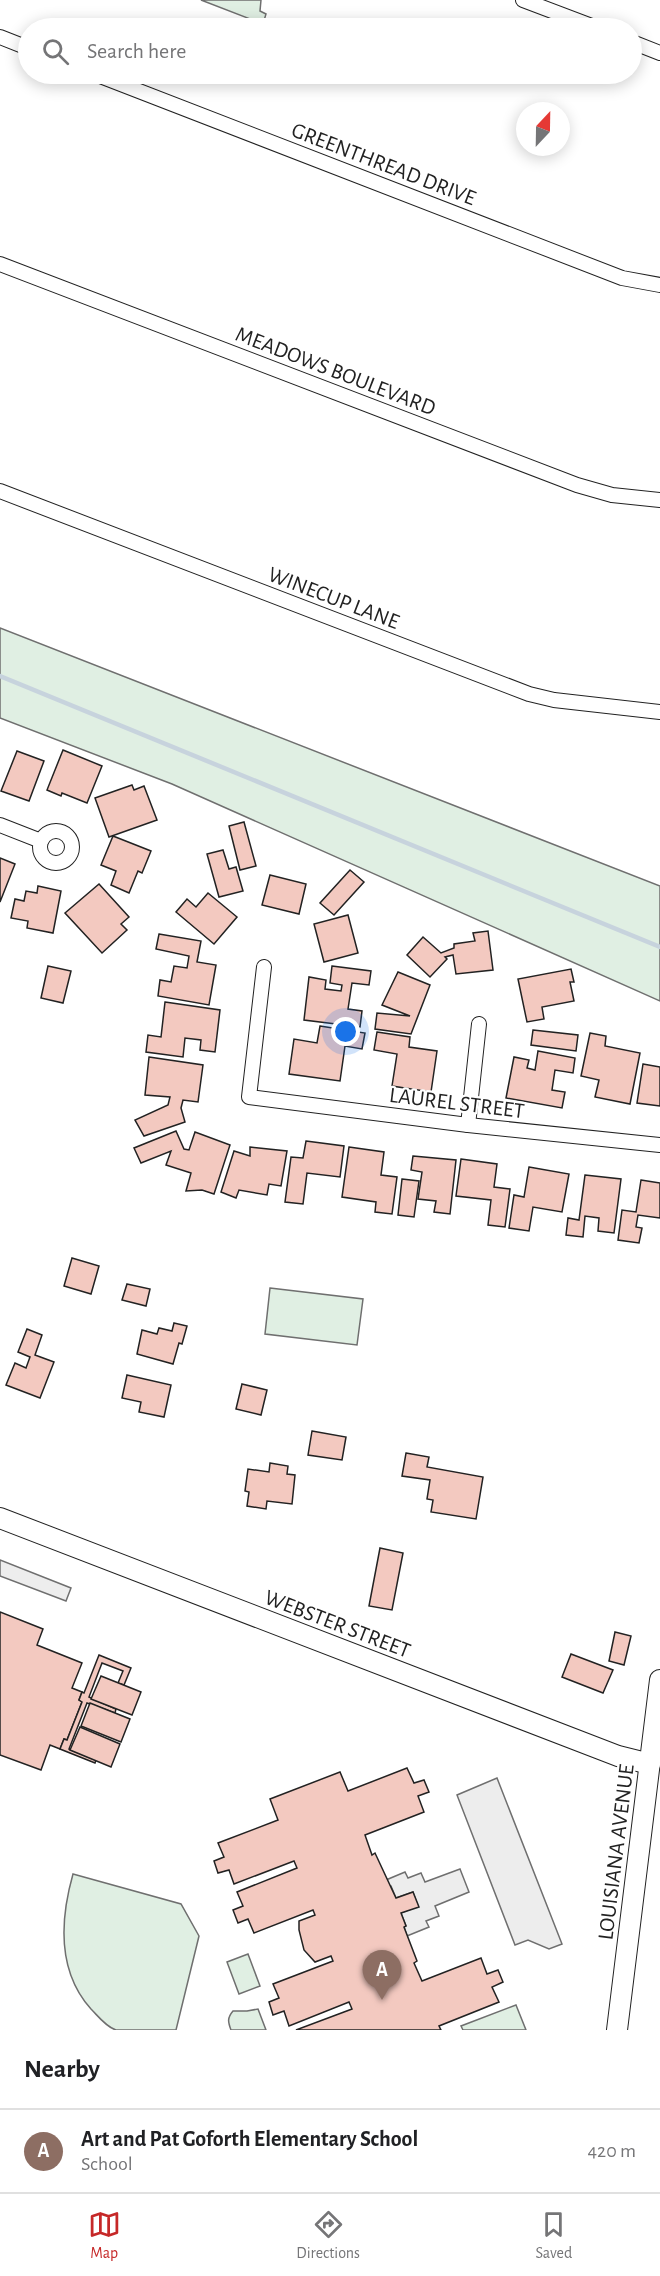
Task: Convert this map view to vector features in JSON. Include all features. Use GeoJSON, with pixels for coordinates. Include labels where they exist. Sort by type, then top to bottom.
{"type":"FeatureCollection","features":[{"type":"Feature","properties":{"kind":"street"},"geometry":{"type":"LineString","coordinates":[[524,0],[571,18]]}},
{"type":"Feature","properties":{"kind":"street"},"geometry":{"type":"LineString","coordinates":[[0,37],[18,44]]}},
{"type":"Feature","properties":{"kind":"street"},"geometry":{"type":"LineString","coordinates":[[642,46],[660,53]]}},
{"type":"Feature","properties":{"kind":"street","name":"GREENTHREAD DRIVE"},"geometry":{"type":"LineString","coordinates":[[121,84],[622,278],[660,285]]}},
{"type":"Feature","properties":{"kind":"street","name":"MEADOWS BOULEVARD"},"geometry":{"type":"LineString","coordinates":[[0,264],[577,485],[612,495],[660,500]]}},
{"type":"Feature","properties":{"kind":"street","name":"WINECUP LANE"},"geometry":{"type":"LineString","coordinates":[[0,491],[529,694],[554,700],[660,712]]}},
{"type":"Feature","properties":{"kind":"street"},"geometry":{"type":"LineString","coordinates":[[0,825],[41,841]]}},
{"type":"Feature","properties":{"kind":"street","name":"LAUREL STREET"},"geometry":{"type":"LineString","coordinates":[[264,967],[249,1097],[468,1125],[660,1145]]}},
{"type":"Feature","properties":{"kind":"street"},"geometry":{"type":"LineString","coordinates":[[468,1125],[478,1024]]}},
{"type":"Feature","properties":{"kind":"street","name":"WEBSTER STREET"},"geometry":{"type":"LineString","coordinates":[[0,1518],[618,1756],[655,1766]]}},
{"type":"Feature","properties":{"kind":"street","name":"LOUISIANA AVENUE"},"geometry":{"type":"LineString","coordinates":[[617,2030],[655,1766],[660,1680]]}},
{"type":"Feature","properties":{"kind":"green space"},"geometry":{"type":"Polygon","coordinates":[[[201,0],[261,0],[260,11],[266,14],[265,18],[248,18],[201,0]]]}},
{"type":"Feature","properties":{"kind":"green space"},"geometry":{"type":"Polygon","coordinates":[[[0,628],[660,886],[660,1001],[172,784],[0,718],[0,628]]]}},
{"type":"Feature","properties":{"kind":"green space"},"geometry":{"type":"Polygon","coordinates":[[[270,1288],[363,1299],[357,1345],[265,1334],[270,1288]]]}},
{"type":"Feature","properties":{"kind":"green space"},"geometry":{"type":"Polygon","coordinates":[[[73,1874],[181,1904],[199,1936],[176,2030],[116,2030],[102,2021],[80,1994],[72,1978],[64,1944],[66,1909],[73,1874]]]}},
{"type":"Feature","properties":{"kind":"green space"},"geometry":{"type":"Polygon","coordinates":[[[248,1954],[260,1986],[239,1994],[227,1962],[248,1954]]]}},
{"type":"Feature","properties":{"kind":"green space"},"geometry":{"type":"Polygon","coordinates":[[[516,2005],[526,2030],[463,2030],[461,2026],[516,2005]]]}},
{"type":"Feature","properties":{"kind":"green space"},"geometry":{"type":"Polygon","coordinates":[[[258,2009],[266,2030],[231,2030],[229,2020],[233,2011],[258,2009]]]}},
{"type":"Feature","properties":{"kind":"shaded area"},"geometry":{"type":"Polygon","coordinates":[[[0,1560],[71,1588],[66,1601],[0,1576],[0,1560]]]}},
{"type":"Feature","properties":{"kind":"shaded area"},"geometry":{"type":"Polygon","coordinates":[[[497,1778],[562,1944],[549,1949],[528,1940],[515,1945],[457,1795],[497,1778]]]}},
{"type":"Feature","properties":{"kind":"shaded area"},"geometry":{"type":"Polygon","coordinates":[[[460,1869],[469,1892],[435,1906],[439,1916],[426,1921],[429,1927],[407,1936],[401,1913],[418,1906],[413,1892],[396,1898],[386,1880],[405,1872],[408,1878],[421,1873],[425,1882],[460,1869]]]}},
{"type":"Feature","properties":{"kind":"building"},"geometry":{"type":"Polygon","coordinates":[[[63,750],[102,766],[87,803],[47,790],[63,750]]]}},
{"type":"Feature","properties":{"kind":"building"},"geometry":{"type":"Polygon","coordinates":[[[17,751],[44,761],[29,801],[1,791],[17,751]]]}},
{"type":"Feature","properties":{"kind":"building"},"geometry":{"type":"Polygon","coordinates":[[[132,785],[134,790],[144,786],[157,820],[109,837],[95,798],[132,785]]]}},
{"type":"Feature","properties":{"kind":"building"},"geometry":{"type":"Polygon","coordinates":[[[244,822],[256,866],[240,870],[229,826],[244,822]]]}},
{"type":"Feature","properties":{"kind":"building"},"geometry":{"type":"Polygon","coordinates":[[[113,836],[151,851],[142,873],[138,871],[129,893],[111,885],[116,871],[101,865],[113,836]]]}},
{"type":"Feature","properties":{"kind":"building"},"geometry":{"type":"Polygon","coordinates":[[[223,850],[229,869],[236,867],[243,891],[219,897],[207,854],[223,850]]]}},
{"type":"Feature","properties":{"kind":"building"},"geometry":{"type":"Polygon","coordinates":[[[0,858],[15,864],[0,902],[0,858]]]}},
{"type":"Feature","properties":{"kind":"building"},"geometry":{"type":"Polygon","coordinates":[[[350,870],[364,882],[334,915],[320,903],[350,870]]]}},
{"type":"Feature","properties":{"kind":"building"},"geometry":{"type":"Polygon","coordinates":[[[270,875],[306,884],[299,914],[262,905],[270,875]]]}},
{"type":"Feature","properties":{"kind":"building"},"geometry":{"type":"Polygon","coordinates":[[[99,884],[129,917],[121,924],[127,930],[102,953],[65,913],[99,884]]]}},
{"type":"Feature","properties":{"kind":"building"},"geometry":{"type":"Polygon","coordinates":[[[38,886],[61,891],[53,933],[27,928],[28,921],[11,918],[15,899],[24,901],[26,891],[37,893],[38,886]]]}},
{"type":"Feature","properties":{"kind":"building"},"geometry":{"type":"Polygon","coordinates":[[[208,893],[237,917],[214,944],[176,912],[187,899],[196,907],[208,893]]]}},
{"type":"Feature","properties":{"kind":"building"},"geometry":{"type":"Polygon","coordinates":[[[348,915],[358,953],[324,962],[314,924],[348,915]]]}},
{"type":"Feature","properties":{"kind":"building"},"geometry":{"type":"Polygon","coordinates":[[[488,931],[493,970],[456,974],[453,955],[445,957],[447,959],[430,977],[407,955],[423,937],[441,953],[454,948],[454,944],[475,941],[473,933],[488,931]]]}},
{"type":"Feature","properties":{"kind":"building"},"geometry":{"type":"Polygon","coordinates":[[[159,934],[201,941],[197,962],[216,965],[209,1005],[158,996],[160,980],[171,982],[174,966],[187,968],[189,956],[156,949],[159,934]]]}},
{"type":"Feature","properties":{"kind":"building"},"geometry":{"type":"Polygon","coordinates":[[[48,966],[71,971],[63,1003],[41,998],[48,966]]]}},
{"type":"Feature","properties":{"kind":"building"},"geometry":{"type":"Polygon","coordinates":[[[332,966],[371,971],[369,985],[352,983],[348,1009],[362,1011],[360,1027],[304,1020],[309,977],[326,980],[325,989],[341,991],[342,985],[330,983],[332,966]]]}},
{"type":"Feature","properties":{"kind":"building"},"geometry":{"type":"Polygon","coordinates":[[[571,969],[574,982],[570,982],[574,1001],[542,1007],[544,1019],[527,1022],[518,979],[571,969]]]}},
{"type":"Feature","properties":{"kind":"building"},"geometry":{"type":"Polygon","coordinates":[[[398,972],[430,985],[411,1034],[375,1029],[377,1013],[410,1016],[382,1005],[398,972]]]}},
{"type":"Feature","properties":{"kind":"building"},"geometry":{"type":"Polygon","coordinates":[[[165,1002],[220,1010],[215,1052],[200,1050],[201,1040],[185,1038],[183,1057],[146,1052],[148,1035],[161,1037],[165,1002]]]}},
{"type":"Feature","properties":{"kind":"building"},"geometry":{"type":"Polygon","coordinates":[[[320,1026],[365,1033],[362,1049],[345,1046],[340,1081],[289,1074],[294,1039],[317,1043],[320,1026]]]}},
{"type":"Feature","properties":{"kind":"building"},"geometry":{"type":"Polygon","coordinates":[[[533,1030],[578,1035],[576,1051],[531,1045],[533,1030]]]}},
{"type":"Feature","properties":{"kind":"building"},"geometry":{"type":"Polygon","coordinates":[[[377,1032],[410,1037],[409,1047],[437,1051],[431,1092],[392,1086],[397,1054],[374,1050],[377,1032]]]}},
{"type":"Feature","properties":{"kind":"building"},"geometry":{"type":"Polygon","coordinates":[[[590,1033],[606,1036],[605,1046],[640,1053],[630,1104],[595,1097],[599,1080],[581,1076],[590,1033]]]}},
{"type":"Feature","properties":{"kind":"building"},"geometry":{"type":"Polygon","coordinates":[[[538,1051],[575,1058],[573,1073],[555,1070],[552,1090],[565,1092],[562,1108],[506,1098],[514,1057],[529,1060],[527,1068],[535,1070],[538,1051]]]}},
{"type":"Feature","properties":{"kind":"building"},"geometry":{"type":"Polygon","coordinates":[[[149,1057],[203,1065],[198,1102],[183,1100],[181,1108],[185,1122],[144,1136],[135,1120],[168,1105],[170,1097],[145,1095],[149,1057]]]}},
{"type":"Feature","properties":{"kind":"building"},"geometry":{"type":"Polygon","coordinates":[[[643,1064],[660,1067],[660,1106],[637,1103],[643,1064]]]}},
{"type":"Feature","properties":{"kind":"building"},"geometry":{"type":"Polygon","coordinates":[[[176,1131],[184,1149],[189,1150],[195,1132],[230,1145],[214,1194],[202,1190],[186,1191],[191,1173],[166,1165],[171,1151],[141,1163],[134,1148],[176,1131]]]}},
{"type":"Feature","properties":{"kind":"building"},"geometry":{"type":"Polygon","coordinates":[[[306,1141],[344,1146],[340,1177],[307,1173],[303,1204],[285,1202],[291,1157],[303,1158],[306,1141]]]}},
{"type":"Feature","properties":{"kind":"building"},"geometry":{"type":"Polygon","coordinates":[[[250,1147],[287,1151],[281,1186],[269,1184],[267,1195],[239,1190],[236,1198],[221,1192],[234,1151],[250,1156],[250,1147]]]}},
{"type":"Feature","properties":{"kind":"building"},"geometry":{"type":"Polygon","coordinates":[[[349,1147],[384,1152],[381,1175],[397,1177],[392,1214],[375,1212],[376,1202],[342,1197],[349,1147]]]}},
{"type":"Feature","properties":{"kind":"building"},"geometry":{"type":"Polygon","coordinates":[[[413,1156],[456,1160],[450,1214],[434,1212],[436,1201],[418,1199],[422,1172],[411,1170],[413,1156]]]}},
{"type":"Feature","properties":{"kind":"building"},"geometry":{"type":"Polygon","coordinates":[[[461,1159],[497,1164],[494,1187],[510,1189],[505,1227],[488,1225],[491,1200],[456,1196],[461,1159]]]}},
{"type":"Feature","properties":{"kind":"building"},"geometry":{"type":"Polygon","coordinates":[[[529,1167],[569,1174],[562,1212],[533,1207],[529,1231],[509,1228],[514,1195],[524,1197],[529,1167]]]}},
{"type":"Feature","properties":{"kind":"building"},"geometry":{"type":"Polygon","coordinates":[[[585,1175],[621,1179],[614,1233],[598,1231],[599,1218],[585,1216],[583,1237],[566,1235],[568,1218],[579,1220],[585,1175]]]}},
{"type":"Feature","properties":{"kind":"building"},"geometry":{"type":"Polygon","coordinates":[[[402,1179],[419,1181],[414,1217],[398,1215],[402,1179]]]}},
{"type":"Feature","properties":{"kind":"building"},"geometry":{"type":"Polygon","coordinates":[[[641,1180],[660,1183],[660,1218],[638,1215],[636,1227],[642,1228],[639,1243],[618,1240],[622,1210],[636,1212],[641,1180]]]}},
{"type":"Feature","properties":{"kind":"building"},"geometry":{"type":"Polygon","coordinates":[[[72,1258],[99,1266],[91,1294],[64,1286],[72,1258]]]}},
{"type":"Feature","properties":{"kind":"building"},"geometry":{"type":"Polygon","coordinates":[[[127,1284],[150,1289],[146,1306],[122,1300],[127,1284]]]}},
{"type":"Feature","properties":{"kind":"building"},"geometry":{"type":"Polygon","coordinates":[[[174,1323],[187,1326],[173,1364],[137,1354],[142,1330],[157,1334],[159,1328],[172,1331],[174,1323]]]}},
{"type":"Feature","properties":{"kind":"building"},"geometry":{"type":"Polygon","coordinates":[[[27,1329],[42,1335],[35,1355],[54,1362],[40,1398],[6,1385],[15,1363],[26,1368],[30,1357],[18,1352],[27,1329]]]}},
{"type":"Feature","properties":{"kind":"building"},"geometry":{"type":"Polygon","coordinates":[[[127,1375],[171,1385],[164,1417],[139,1412],[141,1402],[122,1398],[127,1375]]]}},
{"type":"Feature","properties":{"kind":"building"},"geometry":{"type":"Polygon","coordinates":[[[242,1384],[267,1390],[261,1415],[236,1409],[242,1384]]]}},
{"type":"Feature","properties":{"kind":"building"},"geometry":{"type":"Polygon","coordinates":[[[312,1431],[346,1437],[342,1460],[308,1455],[312,1431]]]}},
{"type":"Feature","properties":{"kind":"building"},"geometry":{"type":"Polygon","coordinates":[[[406,1453],[429,1457],[427,1467],[483,1477],[476,1519],[431,1512],[433,1500],[427,1499],[430,1480],[402,1476],[406,1453]]]}},
{"type":"Feature","properties":{"kind":"building"},"geometry":{"type":"Polygon","coordinates":[[[270,1463],[288,1466],[287,1474],[295,1475],[292,1504],[267,1501],[266,1509],[247,1506],[249,1492],[245,1491],[248,1469],[269,1472],[270,1463]]]}},
{"type":"Feature","properties":{"kind":"building"},"geometry":{"type":"Polygon","coordinates":[[[380,1548],[403,1553],[392,1610],[369,1606],[380,1548]]]}},
{"type":"Feature","properties":{"kind":"building"},"geometry":{"type":"Polygon","coordinates":[[[0,1612],[43,1629],[37,1645],[82,1663],[72,1688],[82,1692],[79,1700],[82,1702],[67,1740],[64,1739],[60,1749],[50,1745],[41,1770],[0,1755],[0,1612]]]}},
{"type":"Feature","properties":{"kind":"building"},"geometry":{"type":"Polygon","coordinates":[[[615,1632],[631,1636],[624,1665],[609,1661],[615,1632]]]}},
{"type":"Feature","properties":{"kind":"building"},"geometry":{"type":"Polygon","coordinates":[[[571,1654],[613,1670],[603,1693],[562,1677],[571,1654]]]}},
{"type":"Feature","properties":{"kind":"building"},"geometry":{"type":"Polygon","coordinates":[[[99,1655],[131,1668],[124,1685],[118,1683],[123,1671],[102,1663],[89,1697],[116,1709],[115,1713],[87,1703],[69,1749],[96,1760],[95,1763],[60,1749],[64,1739],[67,1740],[82,1702],[79,1700],[82,1692],[84,1693],[99,1655]]]}},
{"type":"Feature","properties":{"kind":"building"},"geometry":{"type":"Polygon","coordinates":[[[101,1676],[141,1692],[132,1715],[91,1699],[101,1676]]]}},
{"type":"Feature","properties":{"kind":"building"},"geometry":{"type":"Polygon","coordinates":[[[90,1703],[130,1719],[121,1742],[81,1726],[90,1703]]]}},
{"type":"Feature","properties":{"kind":"building"},"geometry":{"type":"Polygon","coordinates":[[[80,1727],[120,1744],[111,1767],[70,1750],[80,1727]]]}},
{"type":"Feature","properties":{"kind":"building"},"geometry":{"type":"Polygon","coordinates":[[[407,1768],[414,1783],[424,1780],[429,1792],[418,1796],[424,1812],[365,1835],[372,1855],[375,1853],[396,1898],[413,1892],[419,1907],[401,1913],[417,1961],[414,1963],[422,1981],[481,1958],[487,1974],[498,1970],[503,1982],[492,1987],[499,2002],[439,2026],[441,2030],[296,2030],[352,2009],[349,2002],[289,2026],[284,2011],[273,2015],[269,2002],[279,1998],[273,1984],[333,1961],[331,1956],[315,1962],[304,1950],[299,1921],[315,1915],[313,1910],[254,1933],[248,1919],[238,1923],[233,1910],[243,1906],[237,1892],[297,1868],[294,1861],[234,1884],[229,1870],[218,1873],[214,1861],[224,1857],[218,1843],[278,1820],[270,1799],[340,1772],[348,1791],[407,1768]]]}},
{"type":"Feature","properties":{"kind":"waterway"},"geometry":{"type":"LineString","coordinates":[[0,676],[660,947]]}},
{"type":"Feature","properties":{"kind":"place","name":"Art and Pat Goforth Elementary School"},"geometry":{"type":"Point","coordinates":[382,2000]}}]}
